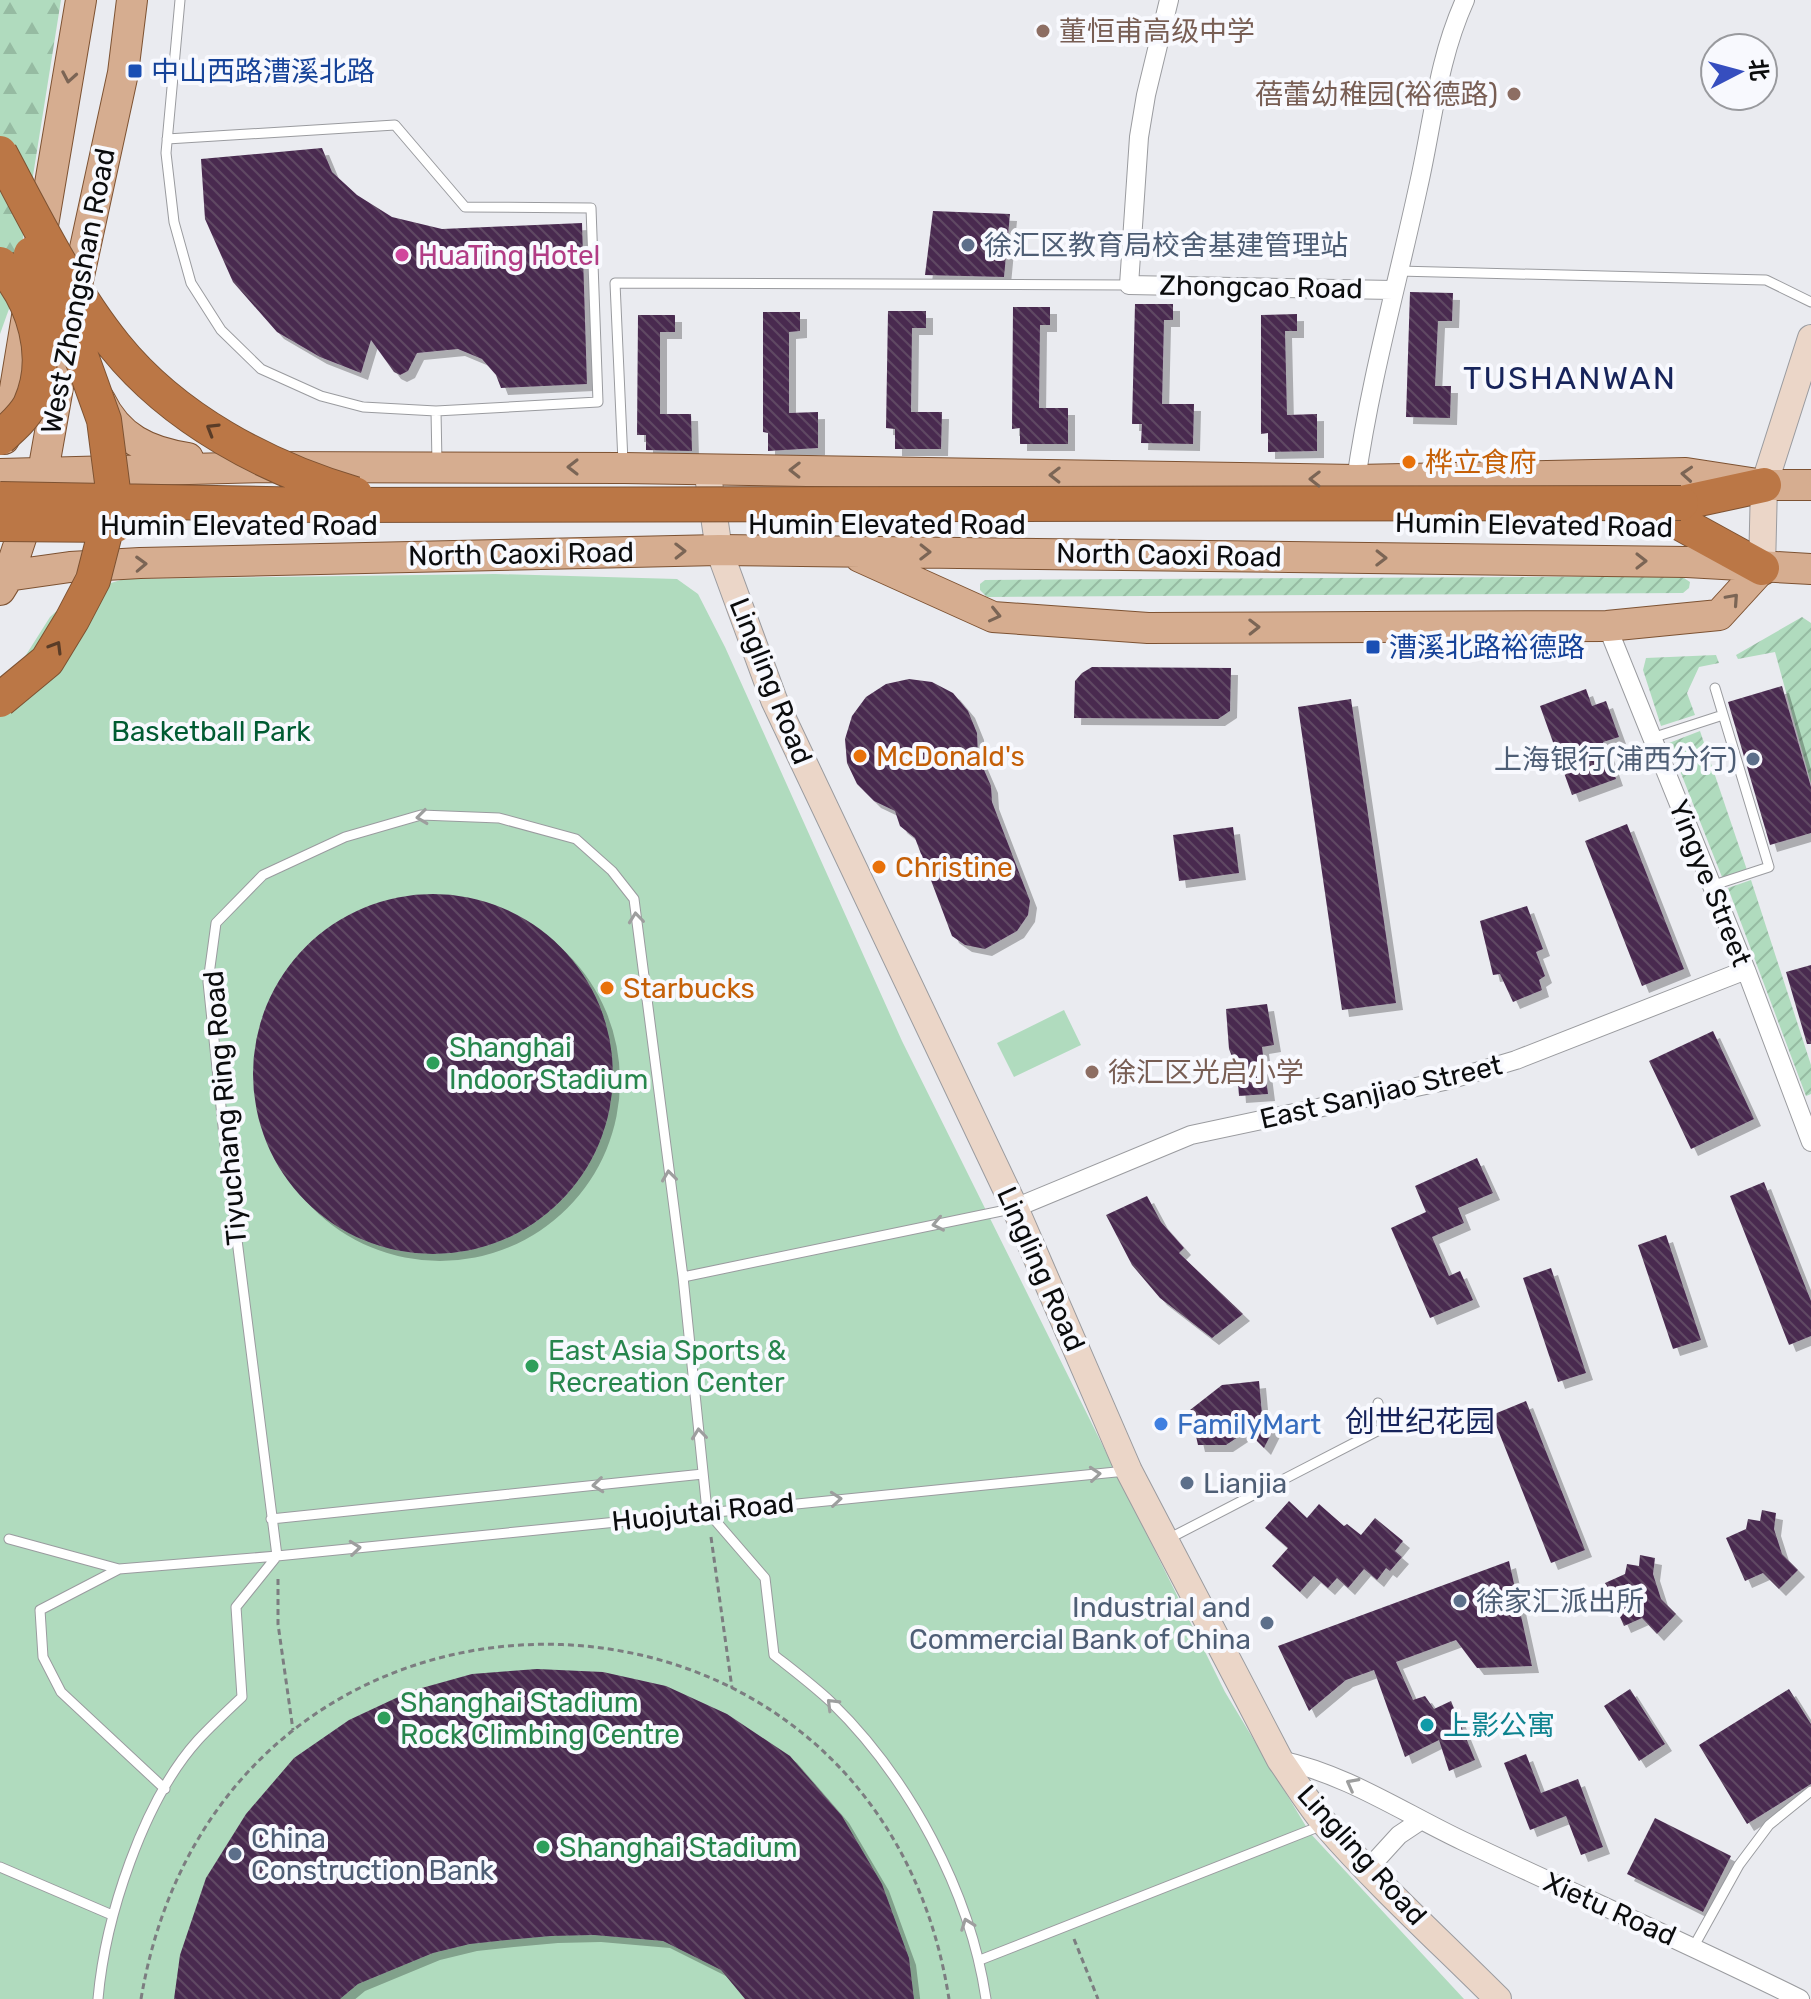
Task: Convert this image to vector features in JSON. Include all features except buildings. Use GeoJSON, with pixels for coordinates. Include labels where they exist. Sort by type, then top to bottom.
{"type":"FeatureCollection","features":[{"type":"Feature","properties":{"kind":"highway"},"geometry":{"type":"LineString","coordinates":[[0,153],[58,258],[115,346],[172,402],[203,424],[284,469],[357,495],[414,505]]}},
{"type":"Feature","properties":{"kind":"highway"},"geometry":{"type":"LineString","coordinates":[[0,200],[41,270],[80,353],[104,420],[114,498],[93,580],[72,620],[47,661],[0,700]]}},
{"type":"Feature","properties":{"kind":"highway"},"geometry":{"type":"LineString","coordinates":[[0,264],[13,278],[29,305],[37,330],[39,357],[37,383],[29,406],[0,438]]}},
{"type":"Feature","properties":{"kind":"highway","name":"Humin Elevated Road"},"geometry":{"type":"LineString","coordinates":[[0,524],[1681,513],[1764,485]]}},
{"type":"Feature","properties":{"kind":"highway"},"geometry":{"type":"LineString","coordinates":[[0,499],[414,505],[1681,513]]}},
{"type":"Feature","properties":{"kind":"highway","name":"Humin Elevated Road"},"geometry":{"type":"LineString","coordinates":[[1681,513],[1762,568]]}},
{"type":"Feature","properties":{"kind":"main road","name":"West Zhongshan Road"},"geometry":{"type":"LineString","coordinates":[[0,451],[9,425],[81,0]]}},
{"type":"Feature","properties":{"kind":"main road","name":"West Zhongshan Road"},"geometry":{"type":"LineString","coordinates":[[3,581],[43,472],[72,308],[123,73],[132,0]]}},
{"type":"Feature","properties":{"kind":"main road"},"geometry":{"type":"LineString","coordinates":[[72,308],[95,388],[106,413],[128,438],[169,455],[266,467]]}},
{"type":"Feature","properties":{"kind":"main road"},"geometry":{"type":"LineString","coordinates":[[0,474],[266,467],[624,468],[1356,480],[1686,473],[1764,485],[1811,485]]}},
{"type":"Feature","properties":{"kind":"main road","name":"North Caoxi Road"},"geometry":{"type":"LineString","coordinates":[[3,581],[70,567],[140,563],[719,550],[1687,562],[1811,569]]}},
{"type":"Feature","properties":{"kind":"main road"},"geometry":{"type":"LineString","coordinates":[[847,551],[993,617],[1148,628],[1607,626],[1719,615],[1762,568]]}},
{"type":"Feature","properties":{"kind":"street","name":"Zhongcao Road"},"geometry":{"type":"LineString","coordinates":[[1169,0],[1139,137],[1129,285],[1393,290]]}},
{"type":"Feature","properties":{"kind":"street"},"geometry":{"type":"LineString","coordinates":[[1356,480],[1393,290],[1424,162],[1441,67],[1450,33],[1465,0]]}},
{"type":"Feature","properties":{"kind":"street"},"geometry":{"type":"LineString","coordinates":[[1762,568],[1764,485],[1811,338]]}},
{"type":"Feature","properties":{"kind":"street","name":"Lingling Road"},"geometry":{"type":"LineString","coordinates":[[707,469],[719,550],[774,700],[1015,1208],[1129,1471],[1165,1541],[1280,1760],[1325,1824],[1498,1999]]}},
{"type":"Feature","properties":{"kind":"street","name":"Yingye Street"},"geometry":{"type":"LineString","coordinates":[[1607,626],[1711,886],[1804,1101],[1810,1137]]}},
{"type":"Feature","properties":{"kind":"street","name":"East Sanjiao Street"},"geometry":{"type":"LineString","coordinates":[[1015,1208],[1191,1135],[1449,1080],[1516,1060],[1746,970]]}},
{"type":"Feature","properties":{"kind":"street","name":"Xietu Road"},"geometry":{"type":"LineString","coordinates":[[1280,1760],[1335,1775],[1420,1821],[1694,1946],[1800,1999]]}},
{"type":"Feature","properties":{"kind":"street"},"geometry":{"type":"LineString","coordinates":[[1368,1869],[1399,1835],[1420,1821]]}},
{"type":"Feature","properties":{"kind":"lane"},"geometry":{"type":"LineString","coordinates":[[167,139],[395,125],[465,207],[591,208],[598,402],[436,411],[363,407],[321,396],[261,369],[221,330],[191,283],[174,222],[166,153],[167,139],[180,0]]}},
{"type":"Feature","properties":{"kind":"lane"},"geometry":{"type":"LineString","coordinates":[[1398,271],[1766,280],[1811,302]]}},
{"type":"Feature","properties":{"kind":"lane"},"geometry":{"type":"LineString","coordinates":[[624,468],[615,283],[1129,285]]}},
{"type":"Feature","properties":{"kind":"lane"},"geometry":{"type":"LineString","coordinates":[[436,411],[437,467]]}},
{"type":"Feature","properties":{"kind":"lane"},"geometry":{"type":"LineString","coordinates":[[1711,886],[1771,866],[1715,688]]}},
{"type":"Feature","properties":{"kind":"lane"},"geometry":{"type":"LineString","coordinates":[[1652,738],[1723,715]]}},
{"type":"Feature","properties":{"kind":"lane","name":"Tiyuchang Ring Road"},"geometry":{"type":"LineString","coordinates":[[277,1556],[208,982],[216,923],[263,875],[345,837],[421,815],[499,818],[576,839],[612,871],[634,899],[683,1277],[707,1511]]}},
{"type":"Feature","properties":{"kind":"lane"},"geometry":{"type":"LineString","coordinates":[[683,1277],[1015,1208]]}},
{"type":"Feature","properties":{"kind":"lane"},"geometry":{"type":"LineString","coordinates":[[1165,1541],[1383,1428],[1378,1403]]}},
{"type":"Feature","properties":{"kind":"lane","name":"Huojutai Road"},"geometry":{"type":"LineString","coordinates":[[119,1569],[1129,1471]]}},
{"type":"Feature","properties":{"kind":"lane"},"geometry":{"type":"LineString","coordinates":[[271,1519],[703,1474]]}},
{"type":"Feature","properties":{"kind":"lane"},"geometry":{"type":"LineString","coordinates":[[707,1511],[765,1578],[774,1655],[830,1701],[903,1790],[946,1867],[980,1960],[986,1999]]}},
{"type":"Feature","properties":{"kind":"lane"},"geometry":{"type":"LineString","coordinates":[[9,1539],[119,1569]]}},
{"type":"Feature","properties":{"kind":"lane"},"geometry":{"type":"LineString","coordinates":[[98,1999],[100,1972],[112,1915],[132,1858],[165,1789],[196,1742],[242,1697],[236,1607],[277,1556]]}},
{"type":"Feature","properties":{"kind":"lane"},"geometry":{"type":"LineString","coordinates":[[119,1569],[40,1610],[43,1657],[61,1692],[165,1789]]}},
{"type":"Feature","properties":{"kind":"lane"},"geometry":{"type":"LineString","coordinates":[[1694,1946],[1739,1865],[1769,1825],[1811,1791]]}},
{"type":"Feature","properties":{"kind":"lane"},"geometry":{"type":"LineString","coordinates":[[980,1960],[1325,1824]]}},
{"type":"Feature","properties":{"kind":"lane"},"geometry":{"type":"LineString","coordinates":[[0,1867],[112,1915]]}},
{"type":"Feature","properties":{"kind":"path"},"geometry":{"type":"LineString","coordinates":[[707,1511],[732,1688]]}},
{"type":"Feature","properties":{"kind":"path"},"geometry":{"type":"LineString","coordinates":[[277,1556],[278,1624],[293,1730]]}},
{"type":"Feature","properties":{"kind":"path"},"geometry":{"type":"LineString","coordinates":[[493,1646],[584,1644],[634,1653],[684,1667],[732,1688],[797,1731],[845,1775],[878,1816],[917,1884]]}},
{"type":"Feature","properties":{"kind":"path"},"geometry":{"type":"LineString","coordinates":[[258,1761],[293,1730],[335,1701],[381,1677],[430,1659],[468,1650]]}},
{"type":"Feature","properties":{"kind":"path"},"geometry":{"type":"LineString","coordinates":[[177,1874],[218,1808]]}},
{"type":"Feature","properties":{"kind":"path"},"geometry":{"type":"LineString","coordinates":[[1068,1924],[1098,1999]]}},
{"type":"Feature","properties":{"kind":"path"},"geometry":{"type":"LineString","coordinates":[[942,1959],[949,1999]]}},
{"type":"Feature","properties":{"kind":"path"},"geometry":{"type":"LineString","coordinates":[[141,1999],[147,1962]]}},
{"type":"Feature","properties":{"kind":"green space"},"geometry":{"type":"Polygon","coordinates":[[[0,0],[61,0],[14,295],[0,334],[0,0]]]}},
{"type":"Feature","properties":{"kind":"green space","name":"East Asia Sports & Recreation Center"},"geometry":{"type":"Polygon","coordinates":[[[495,574],[677,579],[698,594],[725,647],[902,1041],[1225,1692],[1310,1833],[1464,1999],[0,1999],[0,696],[50,617],[75,594],[124,579],[495,574]]]}},
{"type":"Feature","properties":{"kind":"green space"},"geometry":{"type":"Polygon","coordinates":[[[1681,576],[1690,582],[1683,593],[987,597],[980,590],[980,584],[985,580],[1681,576]]]}},
{"type":"Feature","properties":{"kind":"green space"},"geometry":{"type":"Polygon","coordinates":[[[1802,617],[1811,623],[1811,783],[1775,652],[1738,659],[1736,655],[1802,617]]]}},
{"type":"Feature","properties":{"kind":"green space"},"geometry":{"type":"Polygon","coordinates":[[[1716,655],[1719,663],[1699,667],[1687,693],[1695,715],[1661,726],[1643,670],[1646,658],[1716,655]]]}},
{"type":"Feature","properties":{"kind":"green space"},"geometry":{"type":"Polygon","coordinates":[[[1700,731],[1747,870],[1722,877],[1669,743],[1700,731]]]}},
{"type":"Feature","properties":{"kind":"green space"},"geometry":{"type":"Polygon","coordinates":[[[1751,880],[1811,1065],[1811,1094],[1806,1096],[1728,888],[1751,880]]]}},
{"type":"Feature","properties":{"kind":"green space"},"geometry":{"type":"Polygon","coordinates":[[[1064,1010],[1081,1045],[1014,1077],[997,1043],[1064,1010]]]}},
{"type":"Feature","properties":{"kind":"place","name":"董恒甫高级中学"},"geometry":{"type":"Point","coordinates":[1043,31]}},
{"type":"Feature","properties":{"kind":"place","name":"中山西路漕溪北路"},"geometry":{"type":"Point","coordinates":[135,71]}},
{"type":"Feature","properties":{"kind":"place","name":"蓓蕾幼稚园(裕德路)"},"geometry":{"type":"Point","coordinates":[1514,94]}},
{"type":"Feature","properties":{"kind":"place","name":"徐汇区教育局校舍基建管理站"},"geometry":{"type":"Point","coordinates":[968,245]}},
{"type":"Feature","properties":{"kind":"place","name":"HuaTing Hotel"},"geometry":{"type":"Point","coordinates":[402,255]}},
{"type":"Feature","properties":{"kind":"place","name":"桦立食府"},"geometry":{"type":"Point","coordinates":[1409,462]}},
{"type":"Feature","properties":{"kind":"place","name":"漕溪北路裕德路"},"geometry":{"type":"Point","coordinates":[1373,647]}},
{"type":"Feature","properties":{"kind":"place","name":"McDonald's"},"geometry":{"type":"Point","coordinates":[860,756]}},
{"type":"Feature","properties":{"kind":"place","name":"上海银行(浦西分行)"},"geometry":{"type":"Point","coordinates":[1753,759]}},
{"type":"Feature","properties":{"kind":"place","name":"Christine"},"geometry":{"type":"Point","coordinates":[879,867]}},
{"type":"Feature","properties":{"kind":"place","name":"Starbucks"},"geometry":{"type":"Point","coordinates":[607,988]}},
{"type":"Feature","properties":{"kind":"place","name":"Shanghai Indoor Stadium"},"geometry":{"type":"Point","coordinates":[433,1063]}},
{"type":"Feature","properties":{"kind":"place","name":"徐汇区光启小学"},"geometry":{"type":"Point","coordinates":[1092,1072]}},
{"type":"Feature","properties":{"kind":"place","name":"East Asia Sports & Recreation Center"},"geometry":{"type":"Point","coordinates":[532,1366]}},
{"type":"Feature","properties":{"kind":"place","name":"FamilyMart"},"geometry":{"type":"Point","coordinates":[1161,1424]}},
{"type":"Feature","properties":{"kind":"place","name":"Lianjia"},"geometry":{"type":"Point","coordinates":[1187,1483]}},
{"type":"Feature","properties":{"kind":"place","name":"徐家汇派出所"},"geometry":{"type":"Point","coordinates":[1460,1601]}},
{"type":"Feature","properties":{"kind":"place","name":"Industrial and Commercial Bank of China"},"geometry":{"type":"Point","coordinates":[1267,1623]}},
{"type":"Feature","properties":{"kind":"place","name":"Shanghai Stadium Rock Climbing Centre"},"geometry":{"type":"Point","coordinates":[384,1718]}},
{"type":"Feature","properties":{"kind":"place","name":"上影公寓"},"geometry":{"type":"Point","coordinates":[1427,1725]}},
{"type":"Feature","properties":{"kind":"place","name":"Shanghai Stadium"},"geometry":{"type":"Point","coordinates":[543,1847]}},
{"type":"Feature","properties":{"kind":"place","name":"China Construction Bank"},"geometry":{"type":"Point","coordinates":[235,1854]}},
{"type":"Feature","properties":{"kind":"district","name":"TUSHANWAN"},"geometry":{"type":"Point","coordinates":[1570,378]}},
{"type":"Feature","properties":{"kind":"district","name":"创世纪花园"},"geometry":{"type":"Point","coordinates":[1420,1422]}},
{"type":"Feature","properties":{"kind":"park label","name":"Basketball Park"},"geometry":{"type":"Point","coordinates":[211,731]}}]}
